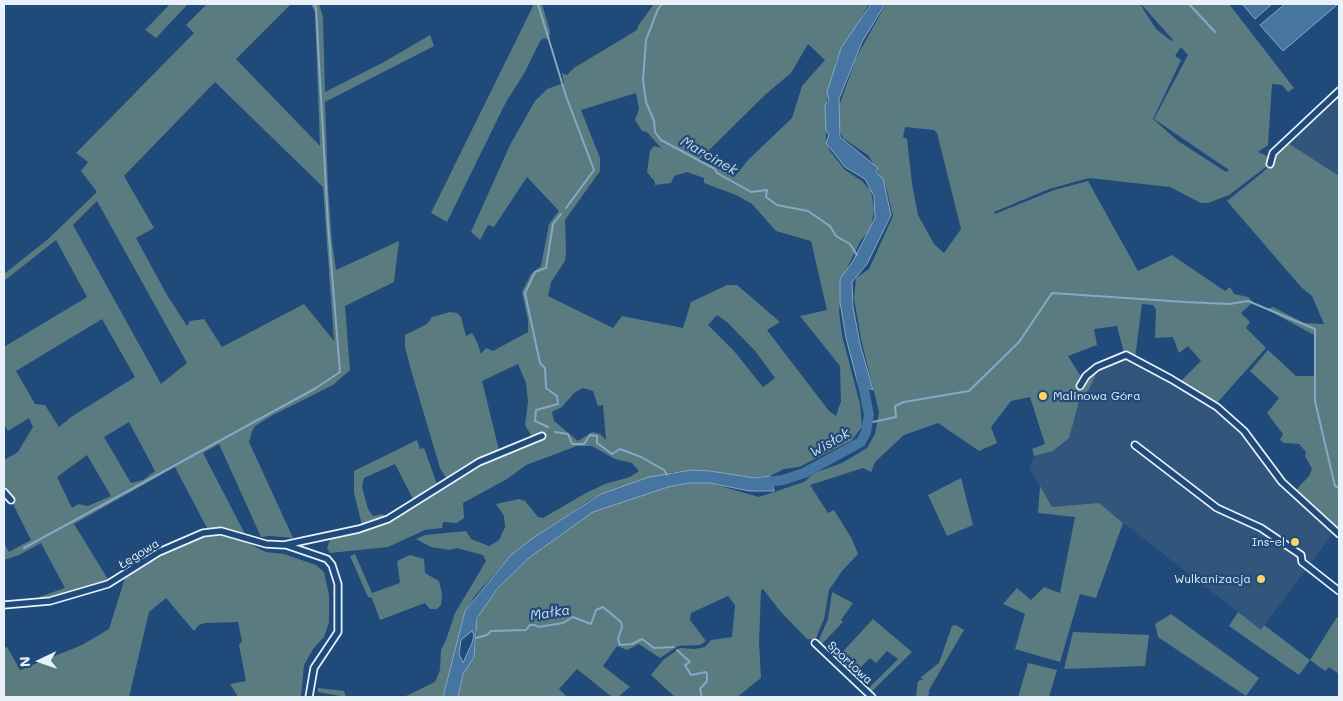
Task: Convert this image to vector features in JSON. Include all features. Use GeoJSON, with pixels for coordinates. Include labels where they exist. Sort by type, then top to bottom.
{"type":"FeatureCollection","features":[{"type":"Feature","properties":{"kind":"street"},"geometry":{"type":"LineString","coordinates":[[1270,164],[1273,153],[1339,91]]}},
{"type":"Feature","properties":{"kind":"street"},"geometry":{"type":"LineString","coordinates":[[1080,386],[1086,376],[1097,367],[1126,355],[1171,379],[1216,407],[1244,431],[1282,482],[1339,534]]}},
{"type":"Feature","properties":{"kind":"street","name":"Łęgowa"},"geometry":{"type":"LineString","coordinates":[[4,605],[50,601],[108,584],[159,552],[203,533],[221,531],[266,544],[284,545],[359,529],[388,519],[479,462],[542,436]]}},
{"type":"Feature","properties":{"kind":"street"},"geometry":{"type":"LineString","coordinates":[[1135,445],[1217,508],[1261,528],[1301,555],[1302,562],[1339,591]]}},
{"type":"Feature","properties":{"kind":"street"},"geometry":{"type":"LineString","coordinates":[[4,492],[11,500]]}},
{"type":"Feature","properties":{"kind":"street","name":"Łęgowa"},"geometry":{"type":"LineString","coordinates":[[284,545],[326,559],[332,565],[338,584],[338,632],[314,668],[309,697]]}},
{"type":"Feature","properties":{"kind":"street","name":"Sportowa"},"geometry":{"type":"LineString","coordinates":[[815,644],[872,697]]}},
{"type":"Feature","properties":{"kind":"shaded area"},"geometry":{"type":"Polygon","coordinates":[[[871,4],[885,4],[862,42],[839,99],[840,137],[878,168],[876,172],[883,179],[891,215],[867,264],[852,282],[853,307],[860,344],[873,390],[858,384],[846,338],[840,302],[840,279],[853,261],[875,218],[874,196],[865,179],[845,167],[826,143],[829,135],[826,130],[825,105],[829,100],[827,92],[841,48],[871,4]]]}},
{"type":"Feature","properties":{"kind":"shaded area"},"geometry":{"type":"Polygon","coordinates":[[[1272,4],[1255,19],[1243,5],[1272,4]]]}},
{"type":"Feature","properties":{"kind":"shaded area"},"geometry":{"type":"Polygon","coordinates":[[[1285,4],[1338,4],[1283,51],[1260,25],[1285,4]]]}},
{"type":"Feature","properties":{"kind":"shaded area"},"geometry":{"type":"Polygon","coordinates":[[[1339,94],[1339,176],[1288,143],[1339,94]]]}},
{"type":"Feature","properties":{"kind":"shaded area"},"geometry":{"type":"Polygon","coordinates":[[[1126,357],[1215,409],[1246,437],[1279,482],[1334,532],[1261,630],[1099,504],[1052,507],[1029,468],[1034,456],[1053,451],[1096,371],[1126,357]]]}},
{"type":"Feature","properties":{"kind":"shaded area"},"geometry":{"type":"Polygon","coordinates":[[[692,470],[755,478],[770,476],[774,491],[749,491],[710,483],[688,483],[668,487],[593,512],[530,557],[498,588],[477,618],[474,657],[463,674],[458,697],[443,697],[465,611],[511,555],[533,538],[601,494],[649,477],[692,470]],[[472,631],[461,640],[459,654],[463,663],[472,643],[474,635],[472,631]]]}},
{"type":"Feature","properties":{"kind":"green space"},"geometry":{"type":"Polygon","coordinates":[[[170,4],[188,4],[156,38],[145,30],[170,4]]]}},
{"type":"Feature","properties":{"kind":"green space"},"geometry":{"type":"Polygon","coordinates":[[[207,4],[291,4],[236,59],[320,146],[315,13],[311,4],[319,4],[323,17],[325,92],[384,62],[430,35],[434,46],[325,102],[328,187],[336,270],[399,241],[394,282],[345,306],[350,370],[333,385],[273,415],[255,426],[252,431],[249,442],[293,538],[261,537],[219,444],[203,453],[246,536],[227,529],[208,530],[175,467],[74,524],[109,581],[56,598],[41,600],[39,597],[65,588],[41,543],[19,555],[4,560],[4,543],[9,552],[31,540],[4,486],[4,460],[18,452],[33,427],[29,418],[8,431],[4,424],[4,347],[87,297],[56,240],[4,281],[4,274],[47,240],[97,192],[81,171],[88,162],[76,153],[194,33],[186,25],[207,4]],[[215,82],[124,176],[154,228],[136,238],[167,295],[187,326],[190,321],[204,319],[222,347],[304,304],[334,341],[323,187],[215,82]],[[97,201],[73,225],[161,384],[187,363],[97,201]],[[102,319],[16,371],[35,404],[45,405],[59,427],[71,417],[135,377],[102,319]],[[129,422],[104,437],[131,483],[143,480],[155,471],[129,422]],[[87,455],[57,477],[72,508],[78,504],[88,506],[111,496],[87,455]]]}},
{"type":"Feature","properties":{"kind":"green space"},"geometry":{"type":"Polygon","coordinates":[[[534,4],[542,4],[550,31],[549,40],[544,38],[540,41],[525,72],[506,102],[447,222],[431,213],[534,4]]]}},
{"type":"Feature","properties":{"kind":"green space"},"geometry":{"type":"Polygon","coordinates":[[[654,4],[869,4],[835,63],[838,69],[827,100],[826,139],[829,150],[845,170],[862,181],[871,191],[874,210],[871,228],[861,240],[840,282],[842,289],[839,311],[842,335],[860,404],[862,427],[851,441],[799,467],[784,469],[770,476],[755,478],[710,471],[673,472],[601,494],[588,501],[511,555],[475,596],[465,611],[443,697],[404,697],[435,682],[440,670],[441,650],[455,613],[486,561],[483,555],[457,548],[450,550],[431,547],[416,539],[425,535],[466,531],[471,539],[489,546],[499,540],[505,527],[504,516],[496,504],[519,499],[525,501],[538,517],[543,518],[586,493],[605,484],[630,477],[639,471],[632,463],[615,459],[592,446],[577,446],[526,465],[507,479],[463,503],[464,518],[457,523],[443,522],[442,528],[425,530],[388,547],[330,553],[327,548],[331,537],[390,521],[464,474],[502,453],[546,437],[542,433],[532,437],[525,425],[528,402],[526,383],[518,364],[482,381],[499,450],[446,478],[440,468],[411,370],[405,347],[405,335],[427,324],[432,317],[450,312],[457,313],[461,317],[466,336],[472,333],[481,354],[486,348],[493,351],[528,332],[528,320],[522,292],[531,274],[541,266],[549,224],[559,211],[527,177],[494,227],[488,225],[480,240],[471,232],[510,145],[535,101],[547,89],[564,83],[562,73],[567,75],[574,68],[637,30],[654,4]],[[808,44],[791,73],[766,94],[699,160],[736,175],[749,159],[792,118],[802,86],[825,60],[808,44]],[[636,93],[581,110],[600,158],[600,171],[565,220],[565,261],[551,282],[548,296],[613,328],[622,316],[683,328],[691,302],[727,285],[737,285],[780,322],[767,330],[829,411],[836,416],[841,401],[840,366],[800,316],[827,310],[811,241],[776,231],[752,204],[736,195],[704,183],[704,178],[687,172],[674,176],[671,183],[655,185],[655,182],[647,172],[650,151],[654,146],[661,148],[647,132],[642,131],[635,120],[639,109],[636,93]],[[717,315],[708,325],[734,351],[763,387],[775,378],[756,352],[727,322],[717,315]],[[583,388],[574,393],[562,407],[552,412],[554,421],[578,441],[592,432],[600,434],[606,440],[603,405],[598,406],[593,391],[583,388]]]}},
{"type":"Feature","properties":{"kind":"green space"},"geometry":{"type":"Polygon","coordinates":[[[886,4],[1140,4],[1156,29],[1174,41],[1141,4],[1229,4],[1294,88],[1288,92],[1282,85],[1272,84],[1268,145],[1258,152],[1269,157],[1266,167],[1229,195],[1208,203],[1201,203],[1170,187],[1089,178],[1049,189],[994,212],[995,214],[1054,190],[1088,181],[1138,271],[1172,255],[1225,291],[1230,287],[1234,294],[1248,297],[1253,302],[1241,313],[1250,322],[1246,328],[1266,348],[1216,404],[1181,381],[1201,361],[1188,346],[1179,353],[1173,337],[1155,338],[1156,310],[1153,305],[1142,304],[1135,358],[1124,353],[1117,326],[1094,329],[1097,345],[1068,356],[1080,375],[1093,368],[1097,372],[1087,393],[1080,398],[1069,438],[1053,451],[1034,456],[1032,449],[1045,444],[1030,397],[1011,401],[991,427],[997,443],[979,451],[938,423],[904,435],[875,462],[871,472],[863,468],[810,485],[828,513],[834,510],[852,539],[858,554],[842,571],[829,590],[824,619],[815,640],[807,639],[780,611],[763,589],[761,590],[759,642],[761,678],[737,697],[675,697],[651,675],[663,660],[680,648],[695,649],[705,647],[711,640],[732,637],[735,605],[728,596],[691,613],[690,620],[706,641],[700,645],[678,646],[660,658],[639,644],[627,650],[617,646],[603,666],[630,687],[618,697],[612,697],[577,669],[559,689],[567,697],[458,697],[463,674],[474,657],[477,633],[475,627],[481,610],[508,577],[530,557],[593,511],[668,487],[688,483],[710,483],[759,497],[804,482],[814,473],[842,463],[867,448],[875,434],[879,412],[861,339],[854,298],[856,278],[869,269],[893,216],[886,187],[869,156],[843,138],[835,118],[856,58],[886,4]],[[1181,47],[1175,56],[1181,60],[1153,119],[1178,141],[1226,172],[1229,170],[1154,119],[1188,55],[1181,47]],[[905,127],[903,137],[907,139],[918,215],[934,244],[944,253],[961,229],[937,133],[934,130],[905,127]]]}},
{"type":"Feature","properties":{"kind":"green space"},"geometry":{"type":"Polygon","coordinates":[[[1288,143],[1339,176],[1339,537],[1295,491],[1309,476],[1312,469],[1305,456],[1306,452],[1299,444],[1284,443],[1280,440],[1283,434],[1267,413],[1279,398],[1250,371],[1268,350],[1296,376],[1316,376],[1316,336],[1266,309],[1273,307],[1304,323],[1324,324],[1312,296],[1301,287],[1227,201],[1275,161],[1277,152],[1288,143]]]}},
{"type":"Feature","properties":{"kind":"green space"},"geometry":{"type":"Polygon","coordinates":[[[417,440],[420,449],[424,448],[437,484],[413,499],[395,464],[364,478],[362,487],[368,509],[373,516],[383,514],[385,518],[362,525],[354,493],[354,471],[417,440]]]}},
{"type":"Feature","properties":{"kind":"green space"},"geometry":{"type":"Polygon","coordinates":[[[961,478],[973,525],[947,536],[928,495],[961,478]]]}},
{"type":"Feature","properties":{"kind":"green space"},"geometry":{"type":"Polygon","coordinates":[[[1040,486],[1052,507],[1099,503],[1123,523],[1096,598],[1080,594],[1060,662],[1015,649],[1025,614],[1003,604],[1017,588],[1031,600],[1044,587],[1060,593],[1075,517],[1038,513],[1040,486]]]}},
{"type":"Feature","properties":{"kind":"green space"},"geometry":{"type":"Polygon","coordinates":[[[219,533],[231,535],[266,552],[284,554],[316,565],[324,572],[329,595],[329,622],[324,637],[313,649],[304,665],[301,697],[238,697],[230,684],[246,681],[239,645],[242,641],[238,622],[205,623],[199,625],[194,631],[166,598],[149,612],[129,697],[4,697],[4,648],[7,647],[20,670],[82,645],[109,629],[125,578],[161,554],[203,536],[219,533]]]}},
{"type":"Feature","properties":{"kind":"green space"},"geometry":{"type":"Polygon","coordinates":[[[355,554],[372,593],[400,583],[397,561],[410,555],[424,559],[425,573],[439,581],[442,594],[441,605],[437,609],[430,609],[425,603],[380,620],[372,598],[368,597],[350,556],[355,554]]]}},
{"type":"Feature","properties":{"kind":"green space"},"geometry":{"type":"Polygon","coordinates":[[[832,592],[853,603],[841,620],[843,622],[820,646],[819,640],[828,619],[832,592]]]}},
{"type":"Feature","properties":{"kind":"green space"},"geometry":{"type":"Polygon","coordinates":[[[1238,612],[1261,630],[1264,625],[1310,660],[1299,675],[1229,626],[1238,612]]]}},
{"type":"Feature","properties":{"kind":"green space"},"geometry":{"type":"Polygon","coordinates":[[[1171,614],[1259,678],[1246,696],[1158,637],[1155,624],[1171,614]]]}},
{"type":"Feature","properties":{"kind":"green space"},"geometry":{"type":"Polygon","coordinates":[[[1337,617],[1339,619],[1339,674],[1329,667],[1325,671],[1310,660],[1337,617]]]}},
{"type":"Feature","properties":{"kind":"green space"},"geometry":{"type":"Polygon","coordinates":[[[873,619],[912,652],[870,693],[867,690],[898,659],[887,651],[876,663],[870,658],[852,676],[835,660],[873,619]]]}},
{"type":"Feature","properties":{"kind":"green space"},"geometry":{"type":"Polygon","coordinates":[[[956,625],[964,630],[929,690],[929,694],[927,697],[916,697],[918,681],[924,679],[920,678],[939,663],[952,626],[956,625]]]}},
{"type":"Feature","properties":{"kind":"green space"},"geometry":{"type":"Polygon","coordinates":[[[1073,632],[1149,635],[1145,666],[1064,669],[1073,632]]]}},
{"type":"Feature","properties":{"kind":"green space"},"geometry":{"type":"Polygon","coordinates":[[[1028,663],[1057,670],[1049,697],[1018,697],[1028,663]]]}},
{"type":"Feature","properties":{"kind":"green space"},"geometry":{"type":"Polygon","coordinates":[[[318,688],[344,691],[346,697],[318,692],[318,688]]]}},
{"type":"Feature","properties":{"kind":"waterway"},"geometry":{"type":"LineString","coordinates":[[24,548],[316,388],[340,372],[328,224],[316,8],[314,4]]}},
{"type":"Feature","properties":{"kind":"waterway"},"geometry":{"type":"LineString","coordinates":[[538,4],[566,96],[594,170],[566,208]]}},
{"type":"Feature","properties":{"kind":"waterway","name":"Marcinek"},"geometry":{"type":"LineString","coordinates":[[662,4],[658,9],[646,40],[643,80],[646,102],[654,121],[655,132],[661,140],[715,169],[717,173],[751,192],[767,190],[766,197],[777,205],[808,211],[830,226],[836,236],[850,244],[857,255]]}},
{"type":"Feature","properties":{"kind":"waterway"},"geometry":{"type":"LineString","coordinates":[[1189,4],[1215,32]]}},
{"type":"Feature","properties":{"kind":"waterway"},"geometry":{"type":"LineString","coordinates":[[548,427],[535,421],[536,410],[558,404],[557,396],[546,388],[545,368],[540,363],[525,293],[535,272],[546,268],[553,224],[561,214]]}},
{"type":"Feature","properties":{"kind":"waterway"},"geometry":{"type":"LineString","coordinates":[[868,423],[896,417],[895,406],[904,402],[969,391],[1019,342],[1052,293],[1229,304],[1248,301],[1315,329],[1315,401],[1335,486],[1339,488]]}},
{"type":"Feature","properties":{"kind":"waterway","name":"Wisłok"},"geometry":{"type":"LineString","coordinates":[[759,483],[783,480],[804,473],[861,442],[866,432],[869,415],[861,375]]}},
{"type":"Feature","properties":{"kind":"waterway"},"geometry":{"type":"LineString","coordinates":[[555,432],[568,434],[572,444],[584,444],[590,435],[597,436],[597,443],[612,454],[620,449],[641,457],[664,470],[667,475]]}},
{"type":"Feature","properties":{"kind":"waterway","name":"Małka"},"geometry":{"type":"LineString","coordinates":[[476,638],[487,635],[491,631],[526,630],[530,625],[538,627],[563,623],[573,617],[591,624],[596,610],[603,607],[621,622],[622,627],[618,639],[620,645],[632,644],[642,639],[654,648],[674,647]]}},
{"type":"Feature","properties":{"kind":"waterway","name":"Małka"},"geometry":{"type":"LineString","coordinates":[[677,650],[690,662],[685,665],[691,675],[706,672],[707,681],[700,689],[702,697]]}},
{"type":"Feature","properties":{"kind":"place","name":"Malinowa Góra"},"geometry":{"type":"Point","coordinates":[1043,396]}},
{"type":"Feature","properties":{"kind":"place","name":"Ins-el"},"geometry":{"type":"Point","coordinates":[1295,542]}},
{"type":"Feature","properties":{"kind":"place","name":"Wulkanizacja"},"geometry":{"type":"Point","coordinates":[1261,579]}}]}
